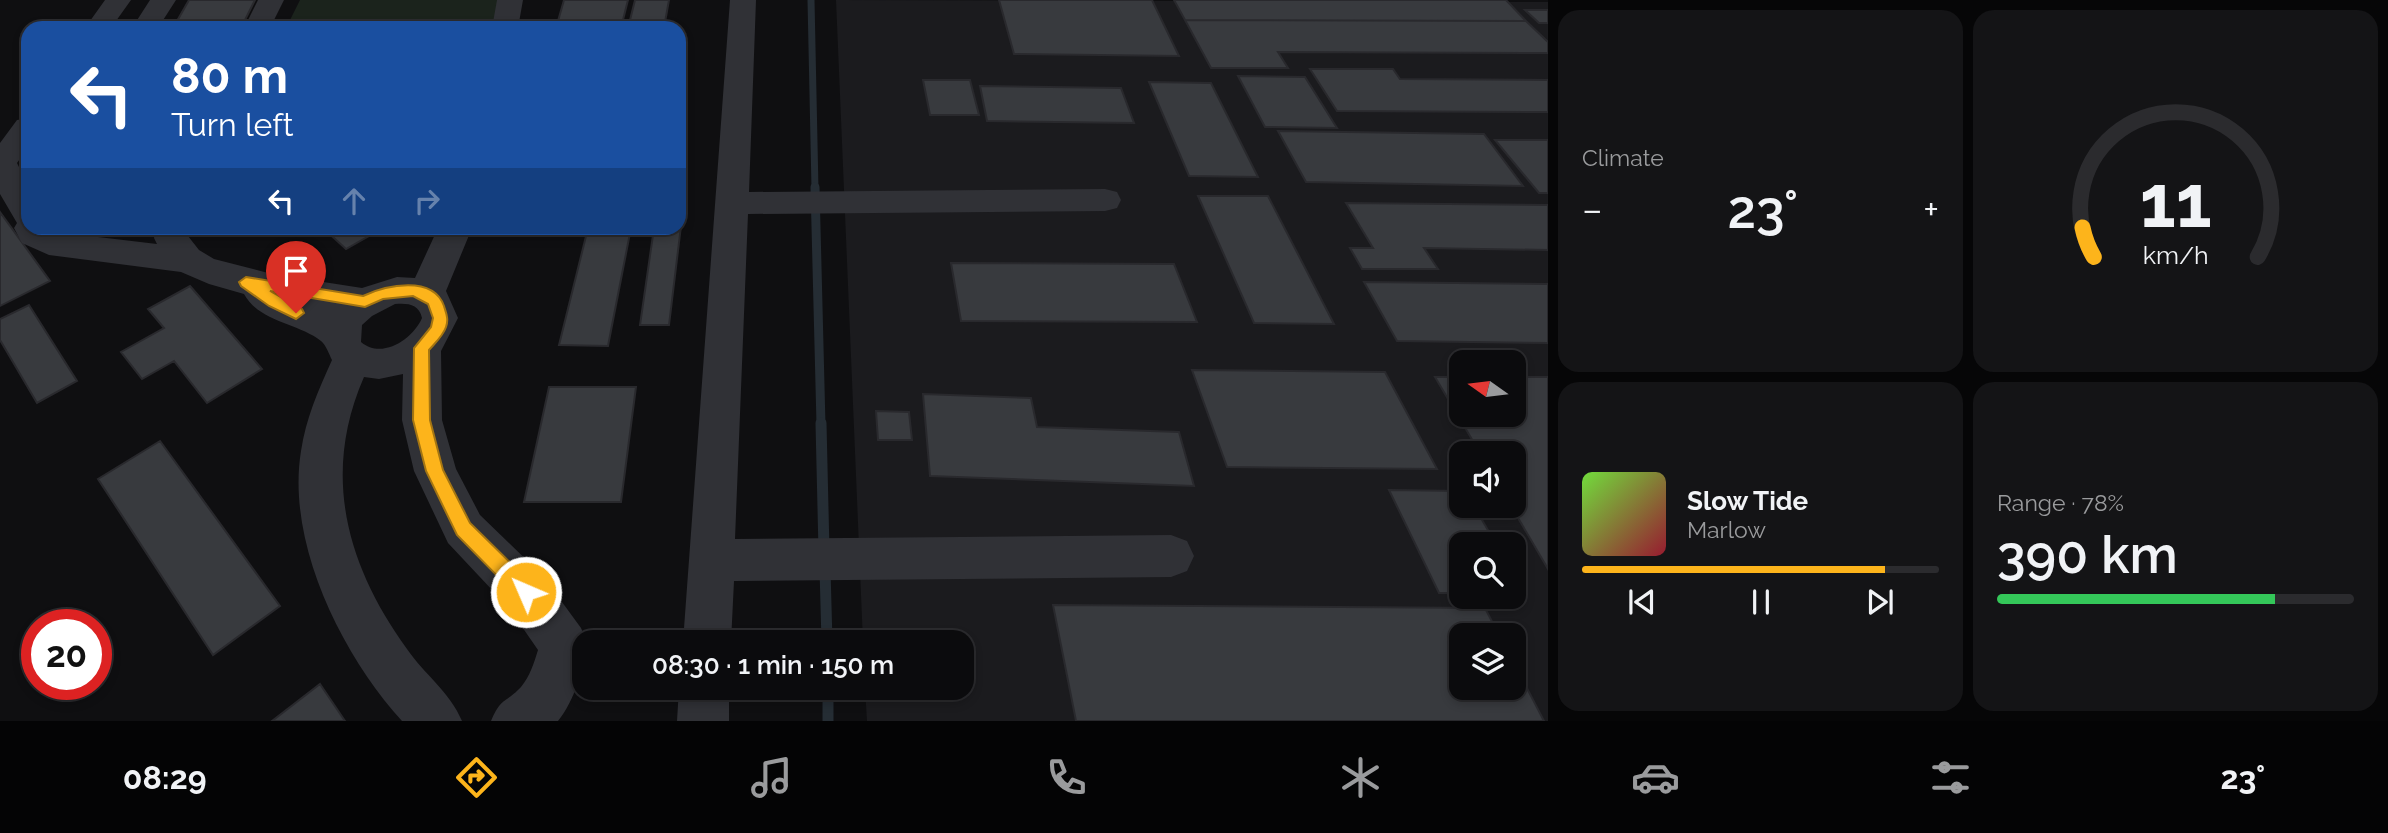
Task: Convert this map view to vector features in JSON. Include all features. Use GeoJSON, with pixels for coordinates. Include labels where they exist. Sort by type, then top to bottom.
{"type":"FeatureCollection","features":[{"type":"Feature","properties":{"kind":"street"},"geometry":{"type":"LineString","coordinates":[[103,21],[118,0]]}},
{"type":"Feature","properties":{"kind":"street"},"geometry":{"type":"LineString","coordinates":[[150,21],[163,0]]}},
{"type":"Feature","properties":{"kind":"street"},"geometry":{"type":"LineString","coordinates":[[260,21],[271,0]]}},
{"type":"Feature","properties":{"kind":"street"},"geometry":{"type":"LineString","coordinates":[[506,21],[510,0]]}},
{"type":"Feature","properties":{"kind":"street"},"geometry":{"type":"LineString","coordinates":[[708,630],[743,0]]}},
{"type":"Feature","properties":{"kind":"street"},"geometry":{"type":"LineString","coordinates":[[21,136],[0,162],[21,204]]}},
{"type":"Feature","properties":{"kind":"street"},"geometry":{"type":"LineString","coordinates":[[732,203],[1105,200]]}},
{"type":"Feature","properties":{"kind":"street"},"geometry":{"type":"LineString","coordinates":[[34,235],[49,243],[188,260],[246,282],[365,302]]}},
{"type":"Feature","properties":{"kind":"street"},"geometry":{"type":"LineString","coordinates":[[171,235],[188,260]]}},
{"type":"Feature","properties":{"kind":"street"},"geometry":{"type":"LineString","coordinates":[[426,295],[452,235]]}},
{"type":"Feature","properties":{"kind":"street"},"geometry":{"type":"LineString","coordinates":[[246,282],[347,346],[368,363],[386,363],[404,358],[422,348],[438,329],[439,309],[426,295],[413,290],[397,290],[365,302],[346,320],[347,346],[327,421],[320,465],[323,521],[351,606],[390,669],[436,721]]}},
{"type":"Feature","properties":{"kind":"street"},"geometry":{"type":"LineString","coordinates":[[422,348],[422,420],[435,471],[464,529],[526,592],[564,645],[552,689],[526,717],[517,721]]}},
{"type":"Feature","properties":{"kind":"street"},"geometry":{"type":"LineString","coordinates":[[712,560],[1171,556]]}},
{"type":"Feature","properties":{"kind":"street"},"geometry":{"type":"LineString","coordinates":[[703,721],[704,700]]}},
{"type":"Feature","properties":{"kind":"shaded area"},"geometry":{"type":"Polygon","coordinates":[[[300,0],[502,0],[498,21],[290,21],[300,0]]]}},
{"type":"Feature","properties":{"kind":"shaded area"},"geometry":{"type":"Polygon","coordinates":[[[836,0],[1548,2],[1548,721],[867,721],[866,700],[974,700],[974,630],[862,630],[836,0]]]}},
{"type":"Feature","properties":{"kind":"building"},"geometry":{"type":"Polygon","coordinates":[[[189,0],[255,0],[244,21],[177,21],[189,0]]]}},
{"type":"Feature","properties":{"kind":"building"},"geometry":{"type":"Polygon","coordinates":[[[564,0],[628,0],[623,21],[558,21],[564,0]]]}},
{"type":"Feature","properties":{"kind":"building"},"geometry":{"type":"Polygon","coordinates":[[[635,0],[669,0],[665,21],[630,21],[635,0]]]}},
{"type":"Feature","properties":{"kind":"building"},"geometry":{"type":"Polygon","coordinates":[[[999,0],[1152,0],[1179,56],[1014,54],[999,0]]]}},
{"type":"Feature","properties":{"kind":"building"},"geometry":{"type":"Polygon","coordinates":[[[1174,0],[1506,0],[1526,21],[1185,20],[1174,0]]]}},
{"type":"Feature","properties":{"kind":"building"},"geometry":{"type":"Polygon","coordinates":[[[1525,10],[1548,10],[1548,23],[1539,23],[1525,10]]]}},
{"type":"Feature","properties":{"kind":"building"},"geometry":{"type":"Polygon","coordinates":[[[1185,20],[1526,21],[1548,42],[1548,53],[1278,52],[1288,68],[1211,68],[1185,20]]]}},
{"type":"Feature","properties":{"kind":"building"},"geometry":{"type":"Polygon","coordinates":[[[1310,69],[1393,69],[1400,79],[1548,80],[1548,112],[1337,111],[1310,69]]]}},
{"type":"Feature","properties":{"kind":"building"},"geometry":{"type":"Polygon","coordinates":[[[1238,76],[1305,77],[1337,128],[1265,127],[1238,76]]]}},
{"type":"Feature","properties":{"kind":"building"},"geometry":{"type":"Polygon","coordinates":[[[923,80],[970,80],[979,115],[930,115],[923,80]]]}},
{"type":"Feature","properties":{"kind":"building"},"geometry":{"type":"Polygon","coordinates":[[[1149,82],[1211,83],[1258,177],[1189,176],[1149,82]]]}},
{"type":"Feature","properties":{"kind":"building"},"geometry":{"type":"Polygon","coordinates":[[[980,86],[1121,88],[1134,123],[987,121],[980,86]]]}},
{"type":"Feature","properties":{"kind":"building"},"geometry":{"type":"Polygon","coordinates":[[[1278,131],[1484,134],[1523,186],[1306,182],[1278,131]]]}},
{"type":"Feature","properties":{"kind":"building"},"geometry":{"type":"Polygon","coordinates":[[[1495,140],[1548,140],[1548,193],[1539,193],[1495,140]]]}},
{"type":"Feature","properties":{"kind":"building"},"geometry":{"type":"Polygon","coordinates":[[[1198,196],[1268,196],[1334,324],[1254,323],[1198,196]]]}},
{"type":"Feature","properties":{"kind":"building"},"geometry":{"type":"Polygon","coordinates":[[[1346,203],[1548,205],[1548,250],[1424,248],[1438,269],[1362,269],[1350,248],[1373,248],[1346,203]]]}},
{"type":"Feature","properties":{"kind":"building"},"geometry":{"type":"Polygon","coordinates":[[[0,212],[50,281],[0,306],[0,212]]]}},
{"type":"Feature","properties":{"kind":"building"},"geometry":{"type":"Polygon","coordinates":[[[331,235],[371,235],[346,249],[331,235]]]}},
{"type":"Feature","properties":{"kind":"building"},"geometry":{"type":"Polygon","coordinates":[[[586,235],[630,235],[608,346],[559,345],[586,235]]]}},
{"type":"Feature","properties":{"kind":"building"},"geometry":{"type":"Polygon","coordinates":[[[653,235],[680,235],[669,325],[640,325],[653,235]]]}},
{"type":"Feature","properties":{"kind":"building"},"geometry":{"type":"Polygon","coordinates":[[[951,263],[1174,264],[1197,322],[961,321],[951,263]]]}},
{"type":"Feature","properties":{"kind":"building"},"geometry":{"type":"Polygon","coordinates":[[[1364,282],[1548,284],[1548,343],[1397,341],[1364,282]]]}},
{"type":"Feature","properties":{"kind":"building"},"geometry":{"type":"Polygon","coordinates":[[[190,286],[262,369],[207,403],[174,361],[142,379],[121,352],[164,328],[148,309],[190,286]]]}},
{"type":"Feature","properties":{"kind":"building"},"geometry":{"type":"Polygon","coordinates":[[[29,305],[77,381],[37,403],[0,340],[0,319],[29,305]]]}},
{"type":"Feature","properties":{"kind":"building"},"geometry":{"type":"Polygon","coordinates":[[[1192,370],[1385,372],[1437,469],[1227,467],[1192,370]]]}},
{"type":"Feature","properties":{"kind":"building"},"geometry":{"type":"Polygon","coordinates":[[[1435,377],[1449,377],[1449,401],[1435,377]]]}},
{"type":"Feature","properties":{"kind":"building"},"geometry":{"type":"Polygon","coordinates":[[[1526,377],[1548,377],[1548,569],[1518,518],[1526,518],[1526,441],[1473,441],[1465,427],[1526,427],[1526,377]]]}},
{"type":"Feature","properties":{"kind":"building"},"geometry":{"type":"Polygon","coordinates":[[[549,387],[636,387],[621,502],[524,502],[549,387]]]}},
{"type":"Feature","properties":{"kind":"building"},"geometry":{"type":"Polygon","coordinates":[[[923,394],[1031,398],[1037,427],[1179,432],[1194,486],[930,476],[923,394]]]}},
{"type":"Feature","properties":{"kind":"building"},"geometry":{"type":"Polygon","coordinates":[[[876,411],[909,412],[912,440],[878,440],[876,411]]]}},
{"type":"Feature","properties":{"kind":"building"},"geometry":{"type":"Polygon","coordinates":[[[160,441],[280,606],[213,655],[98,479],[160,441]]]}},
{"type":"Feature","properties":{"kind":"building"},"geometry":{"type":"Polygon","coordinates":[[[1389,490],[1449,491],[1449,518],[1481,518],[1489,532],[1449,532],[1449,593],[1439,593],[1389,490]]]}},
{"type":"Feature","properties":{"kind":"building"},"geometry":{"type":"Polygon","coordinates":[[[1053,605],[1486,609],[1493,623],[1449,623],[1449,700],[1526,700],[1526,686],[1544,721],[1076,721],[1053,605]]]}},
{"type":"Feature","properties":{"kind":"building"},"geometry":{"type":"Polygon","coordinates":[[[320,684],[345,721],[272,721],[320,684]]]}},
{"type":"Feature","properties":{"kind":"waterway"},"geometry":{"type":"LineString","coordinates":[[811,0],[815,189]]}},
{"type":"Feature","properties":{"kind":"waterway"},"geometry":{"type":"LineString","coordinates":[[815,187],[821,425]]}},
{"type":"Feature","properties":{"kind":"waterway"},"geometry":{"type":"LineString","coordinates":[[821,423],[824,551]]}},
{"type":"Feature","properties":{"kind":"waterway"},"geometry":{"type":"LineString","coordinates":[[825,569],[827,630]]}},
{"type":"Feature","properties":{"kind":"waterway"},"geometry":{"type":"LineString","coordinates":[[828,700],[828,721]]}},
{"type":"Feature","properties":{"kind":"route"},"geometry":{"type":"LineString","coordinates":[[296,313],[274,302],[246,282],[365,302],[380,294],[413,290],[435,301],[440,318],[438,329],[422,348],[422,420],[435,471],[464,529],[526,592]]}}]}
